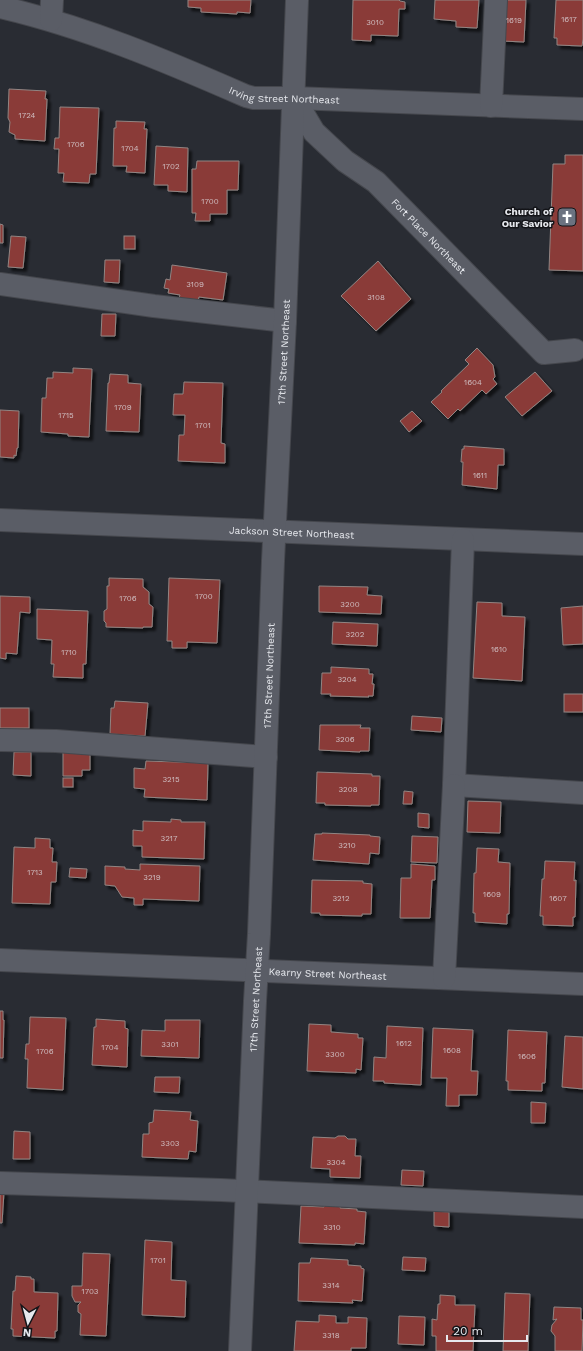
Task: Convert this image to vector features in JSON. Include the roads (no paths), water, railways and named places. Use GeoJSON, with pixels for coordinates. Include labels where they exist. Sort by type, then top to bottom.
{"type":"FeatureCollection","features":[{"type":"Feature","properties":{"kind":"street","name":"17th Street Northeast"},"geometry":{"type":"LineString","coordinates":[[240,1351],[285,321],[297,0]]}},
{"type":"Feature","properties":{"kind":"street"},"geometry":{"type":"LineString","coordinates":[[491,106],[496,0]]}},
{"type":"Feature","properties":{"kind":"street","name":"Irving Street Northeast"},"geometry":{"type":"LineString","coordinates":[[0,7],[52,10],[125,45],[254,98],[294,98],[583,109]]}},
{"type":"Feature","properties":{"kind":"street","name":"Fort Place Northeast"},"geometry":{"type":"LineString","coordinates":[[294,98],[314,132],[345,162],[376,182],[544,353],[575,350]]}},
{"type":"Feature","properties":{"kind":"street"},"geometry":{"type":"LineString","coordinates":[[0,284],[154,306],[285,321]]}},
{"type":"Feature","properties":{"kind":"street","name":"Jackson Street Northeast"},"geometry":{"type":"LineString","coordinates":[[0,520],[583,544]]}},
{"type":"Feature","properties":{"kind":"street"},"geometry":{"type":"LineString","coordinates":[[444,978],[464,540]]}},
{"type":"Feature","properties":{"kind":"street"},"geometry":{"type":"LineString","coordinates":[[0,740],[56,742],[266,757]]}},
{"type":"Feature","properties":{"kind":"street"},"geometry":{"type":"LineString","coordinates":[[454,785],[583,793]]}},
{"type":"Feature","properties":{"kind":"street","name":"Kearny Street Northeast"},"geometry":{"type":"LineString","coordinates":[[0,960],[583,984]]}},
{"type":"Feature","properties":{"kind":"street"},"geometry":{"type":"LineString","coordinates":[[0,1182],[583,1207]]}},
{"type":"Feature","properties":{"kind":"place","name":"Church of Our Savior"},"geometry":{"type":"Point","coordinates":[567,217]}}]}
